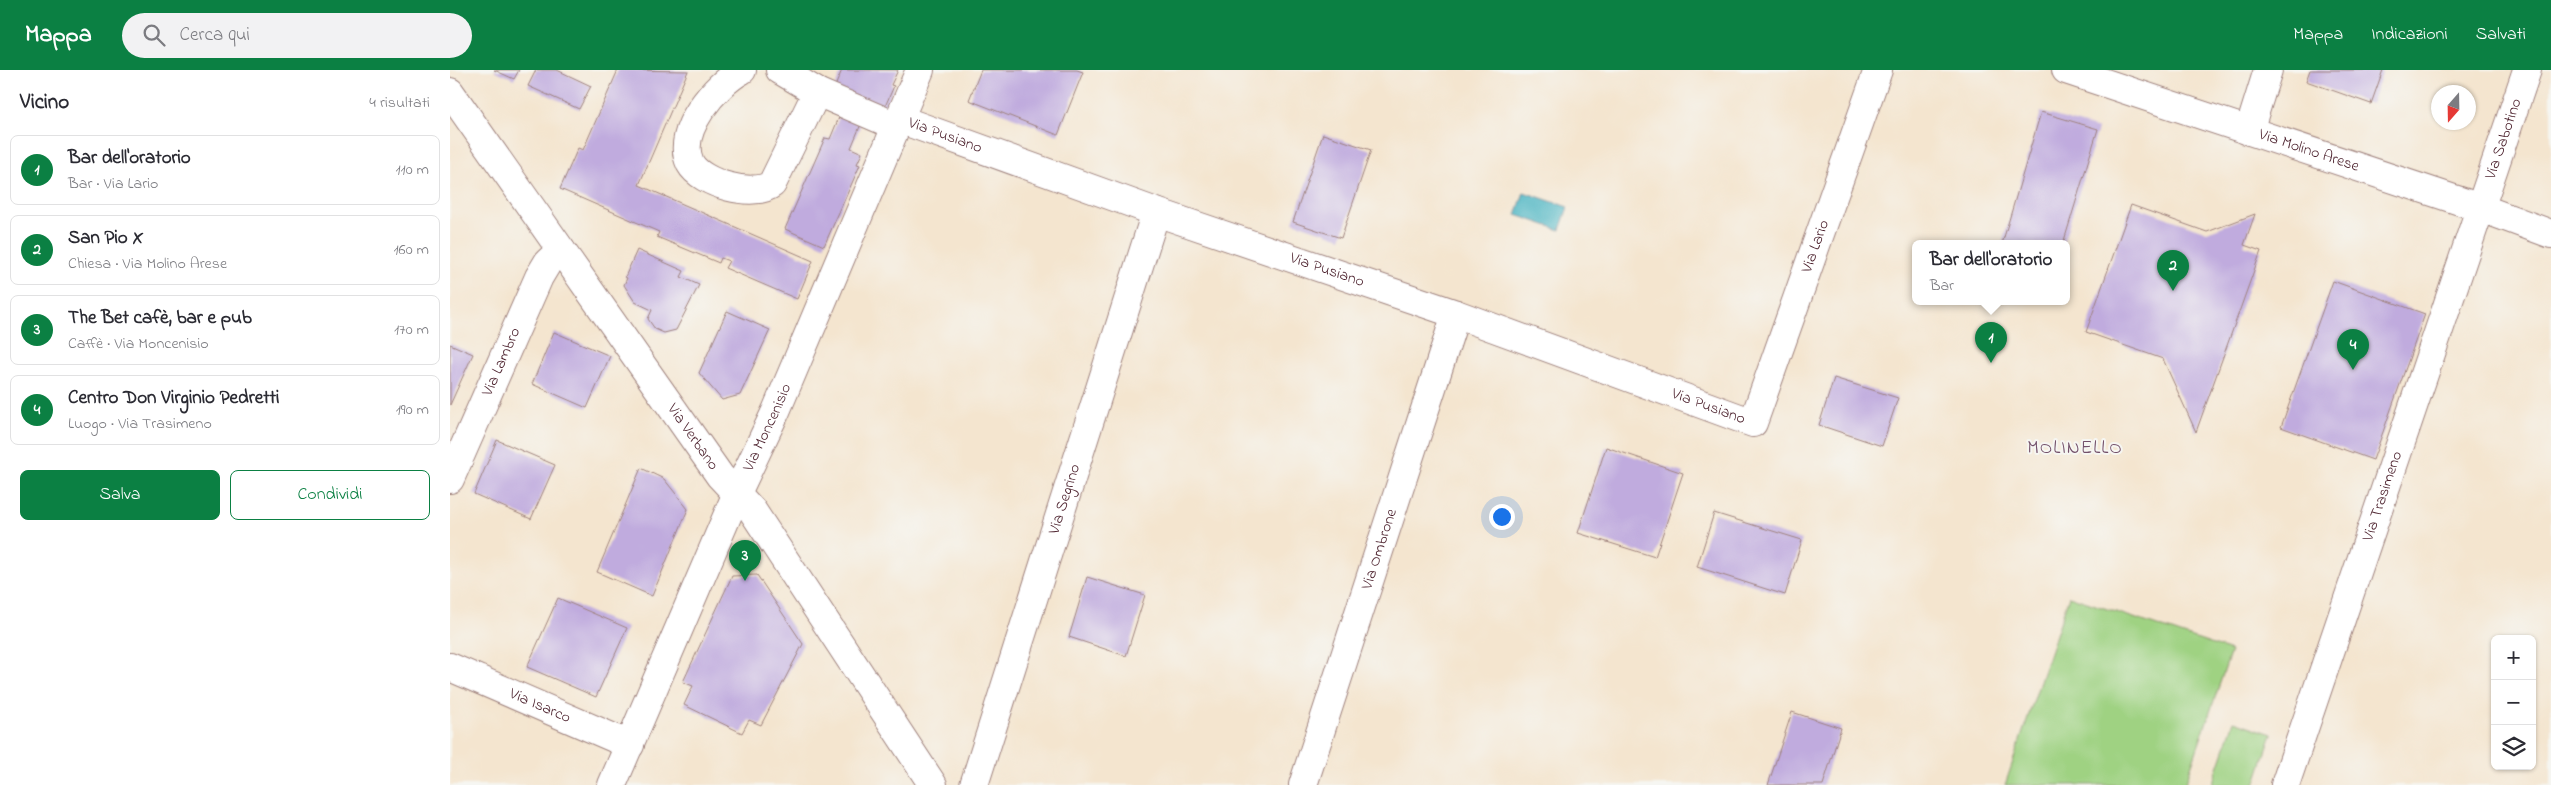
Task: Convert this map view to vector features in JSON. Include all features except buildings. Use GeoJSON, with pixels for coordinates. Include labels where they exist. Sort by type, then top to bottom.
{"type":"FeatureCollection","features":[{"type":"Feature","properties":{"kind":"street"},"geometry":{"type":"LineString","coordinates":[[742,70],[722,83],[708,98],[698,114],[687,142],[688,156],[698,172],[734,187],[758,191],[766,189],[772,184],[817,92]]}},
{"type":"Feature","properties":{"kind":"street","name":"Via Pusiano"},"geometry":{"type":"LineString","coordinates":[[780,70],[817,92],[898,122],[1456,314],[1753,423]]}},
{"type":"Feature","properties":{"kind":"street","name":"Via Moncenisio"},"geometry":{"type":"LineString","coordinates":[[612,785],[737,493],[776,411],[920,70]]}},
{"type":"Feature","properties":{"kind":"street","name":"Via Lario"},"geometry":{"type":"LineString","coordinates":[[1753,423],[1878,70]]}},
{"type":"Feature","properties":{"kind":"street","name":"Via Molino Arese"},"geometry":{"type":"LineString","coordinates":[[2066,70],[2480,208],[2551,234]]}},
{"type":"Feature","properties":{"kind":"street"},"geometry":{"type":"LineString","coordinates":[[2249,131],[2268,70]]}},
{"type":"Feature","properties":{"kind":"street","name":"Via Sabotino"},"geometry":{"type":"LineString","coordinates":[[2480,208],[2528,70]]}},
{"type":"Feature","properties":{"kind":"street","name":"Via Verbano"},"geometry":{"type":"LineString","coordinates":[[450,92],[720,476],[752,510],[933,785]]}},
{"type":"Feature","properties":{"kind":"street","name":"Via Trasimeno"},"geometry":{"type":"LineString","coordinates":[[2285,785],[2480,208]]}},
{"type":"Feature","properties":{"kind":"street","name":"Via Segrino"},"geometry":{"type":"LineString","coordinates":[[974,785],[1156,212]]}},
{"type":"Feature","properties":{"kind":"street","name":"Via Lambro"},"geometry":{"type":"LineString","coordinates":[[450,479],[538,277],[548,262],[561,250]]}},
{"type":"Feature","properties":{"kind":"street","name":"Via Ombrone"},"geometry":{"type":"LineString","coordinates":[[1302,785],[1456,314]]}},
{"type":"Feature","properties":{"kind":"street","name":"Via Isarco"},"geometry":{"type":"LineString","coordinates":[[450,667],[630,746]]}},
{"type":"Feature","properties":{"kind":"green space"},"geometry":{"type":"Polygon","coordinates":[[[2069,596],[2231,651],[2185,785],[2005,785],[2069,596]]]}},
{"type":"Feature","properties":{"kind":"green space"},"geometry":{"type":"Polygon","coordinates":[[[2234,721],[2272,734],[2255,785],[2212,785],[2234,721]]]}},
{"type":"Feature","properties":{"kind":"water"},"geometry":{"type":"Polygon","coordinates":[[[1524,192],[1568,207],[1560,230],[1516,215],[1524,192]]]}},
{"type":"Feature","properties":{"kind":"place","name":"San Pio X"},"geometry":{"type":"Point","coordinates":[2173,291]}},
{"type":"Feature","properties":{"kind":"place","name":"Bar dell'oratorio"},"geometry":{"type":"Point","coordinates":[1991,363]}},
{"type":"Feature","properties":{"kind":"place","name":"Centro Don Virginio Pedretti"},"geometry":{"type":"Point","coordinates":[2353,370]}},
{"type":"Feature","properties":{"kind":"place","name":"The Bet cafè, bar e pub"},"geometry":{"type":"Point","coordinates":[745,581]}},
{"type":"Feature","properties":{"kind":"district","name":"MOLINELLO"},"geometry":{"type":"Point","coordinates":[2075,448]}}]}
